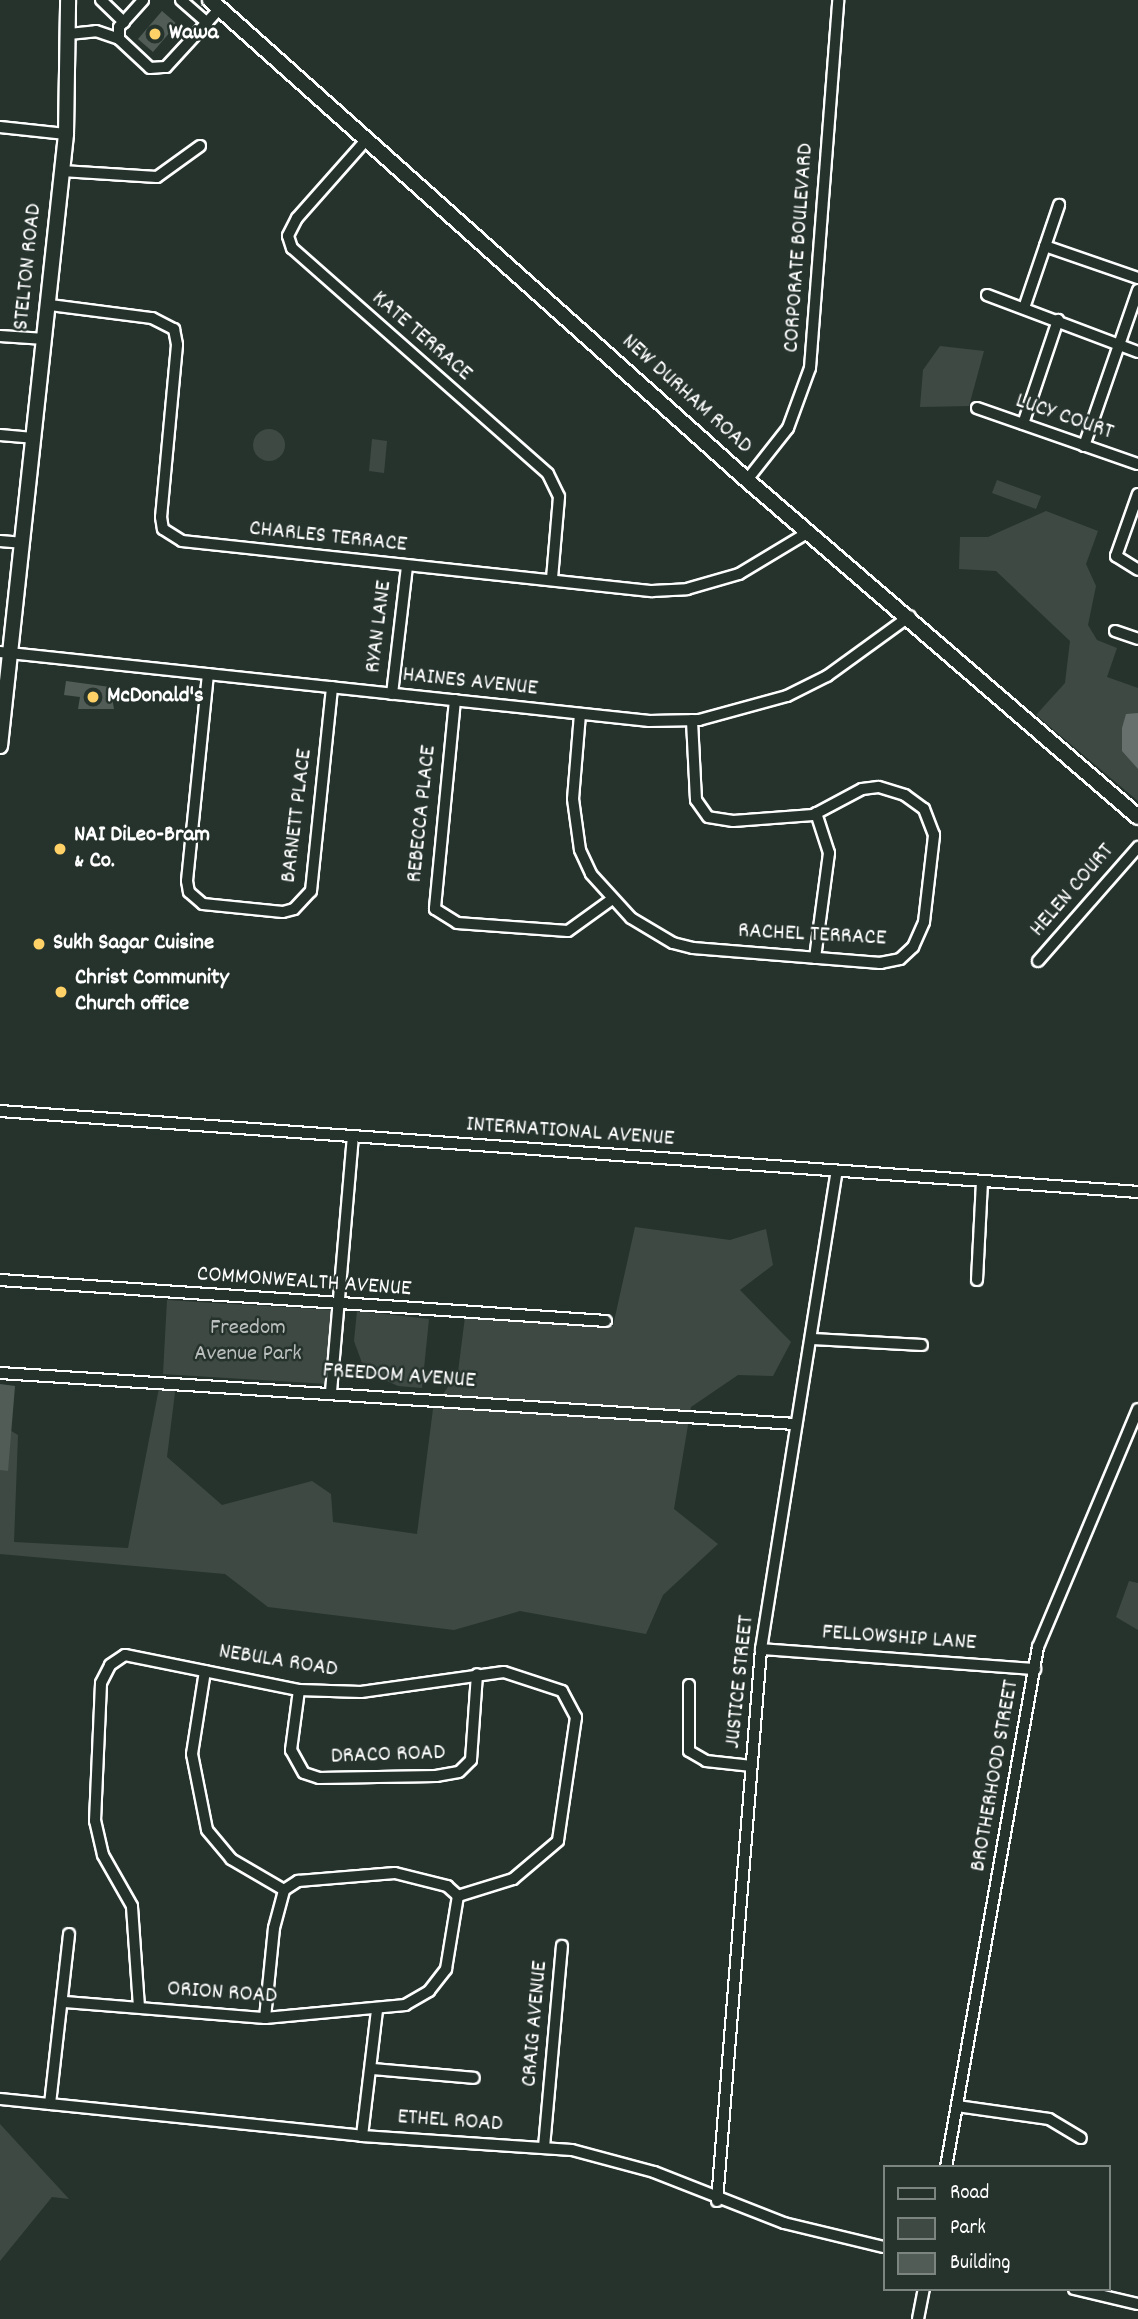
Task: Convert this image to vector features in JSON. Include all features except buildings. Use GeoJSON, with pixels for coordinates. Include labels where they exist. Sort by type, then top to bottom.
{"type":"FeatureCollection","features":[{"type":"Feature","properties":{"kind":"main road","name":"STELTON ROAD"},"geometry":{"type":"LineString","coordinates":[[0,746],[5,653],[50,305],[66,134],[68,0]]}},
{"type":"Feature","properties":{"kind":"main road","name":"NEW DURHAM ROAD"},"geometry":{"type":"LineString","coordinates":[[215,4],[807,533],[910,616],[1138,817]]}},
{"type":"Feature","properties":{"kind":"street"},"geometry":{"type":"LineString","coordinates":[[101,0],[124,22]]}},
{"type":"Feature","properties":{"kind":"street"},"geometry":{"type":"LineString","coordinates":[[119,39],[124,22],[143,0]]}},
{"type":"Feature","properties":{"kind":"street"},"geometry":{"type":"LineString","coordinates":[[181,0],[206,23]]}},
{"type":"Feature","properties":{"kind":"street","name":"CORPORATE BOULEVARD"},"geometry":{"type":"LineString","coordinates":[[747,480],[788,428],[810,368],[838,0]]}},
{"type":"Feature","properties":{"kind":"street"},"geometry":{"type":"LineString","coordinates":[[69,34],[96,31],[119,39],[150,68],[166,67],[206,23],[215,4]]}},
{"type":"Feature","properties":{"kind":"street"},"geometry":{"type":"LineString","coordinates":[[0,127],[66,134]]}},
{"type":"Feature","properties":{"kind":"street","name":"KATE TERRACE"},"geometry":{"type":"LineString","coordinates":[[367,139],[297,218],[288,236],[292,248],[548,474],[559,497],[551,579]]}},
{"type":"Feature","properties":{"kind":"street"},"geometry":{"type":"LineString","coordinates":[[62,172],[157,177],[200,146]]}},
{"type":"Feature","properties":{"kind":"street"},"geometry":{"type":"LineString","coordinates":[[1024,308],[1059,205]]}},
{"type":"Feature","properties":{"kind":"street"},"geometry":{"type":"LineString","coordinates":[[1045,246],[1138,278]]}},
{"type":"Feature","properties":{"kind":"street"},"geometry":{"type":"LineString","coordinates":[[1084,446],[1138,290]]}},
{"type":"Feature","properties":{"kind":"street"},"geometry":{"type":"LineString","coordinates":[[987,295],[1122,341],[1138,352]]}},
{"type":"Feature","properties":{"kind":"street","name":"CHARLES TERRACE"},"geometry":{"type":"LineString","coordinates":[[50,305],[152,318],[177,334],[161,517],[171,536],[407,566],[687,589],[739,574],[807,533]]}},
{"type":"Feature","properties":{"kind":"street"},"geometry":{"type":"LineString","coordinates":[[1023,424],[1058,320]]}},
{"type":"Feature","properties":{"kind":"street"},"geometry":{"type":"LineString","coordinates":[[0,336],[45,339]]}},
{"type":"Feature","properties":{"kind":"street","name":"LUCY COURT"},"geometry":{"type":"LineString","coordinates":[[976,408],[1138,464]]}},
{"type":"Feature","properties":{"kind":"street"},"geometry":{"type":"LineString","coordinates":[[0,435],[33,438]]}},
{"type":"Feature","properties":{"kind":"street"},"geometry":{"type":"LineString","coordinates":[[1138,494],[1116,556],[1138,570]]}},
{"type":"Feature","properties":{"kind":"street"},"geometry":{"type":"LineString","coordinates":[[0,541],[21,543]]}},
{"type":"Feature","properties":{"kind":"street","name":"RYAN LANE"},"geometry":{"type":"LineString","coordinates":[[392,694],[407,566]]}},
{"type":"Feature","properties":{"kind":"street","name":"HAINES AVENUE"},"geometry":{"type":"LineString","coordinates":[[5,653],[580,714],[692,720],[787,696],[860,655],[910,616]]}},
{"type":"Feature","properties":{"kind":"street"},"geometry":{"type":"LineString","coordinates":[[1115,631],[1138,639]]}},
{"type":"Feature","properties":{"kind":"street","name":"BARNETT PLACE"},"geometry":{"type":"LineString","coordinates":[[208,674],[187,881],[189,892],[203,904],[283,912],[294,909],[311,891],[332,687]]}},
{"type":"Feature","properties":{"kind":"street","name":"REBECCA PLACE"},"geometry":{"type":"LineString","coordinates":[[455,701],[435,909],[457,923],[568,931],[611,900]]}},
{"type":"Feature","properties":{"kind":"street","name":"RACHEL TERRACE"},"geometry":{"type":"LineString","coordinates":[[580,714],[573,769],[575,825],[591,874],[611,900],[673,943],[880,963],[900,958],[913,947],[924,922],[934,835],[917,802],[878,787],[862,789],[816,813],[733,821],[708,817],[696,800],[692,720]]}},
{"type":"Feature","properties":{"kind":"street"},"geometry":{"type":"LineString","coordinates":[[815,958],[830,853],[816,813]]}},
{"type":"Feature","properties":{"kind":"street","name":"HELEN COURT"},"geometry":{"type":"LineString","coordinates":[[1038,961],[1138,847]]}},
{"type":"Feature","properties":{"kind":"street","name":"INTERNATIONAL AVENUE"},"geometry":{"type":"LineString","coordinates":[[0,1111],[1138,1192]]}},
{"type":"Feature","properties":{"kind":"street"},"geometry":{"type":"LineString","coordinates":[[331,1392],[353,1137]]}},
{"type":"Feature","properties":{"kind":"street","name":"JUSTICE STREET"},"geometry":{"type":"LineString","coordinates":[[717,2201],[761,1648],[796,1424],[813,1339],[837,1171]]}},
{"type":"Feature","properties":{"kind":"street"},"geometry":{"type":"LineString","coordinates":[[977,1280],[982,1182]]}},
{"type":"Feature","properties":{"kind":"street","name":"COMMONWEALTH AVENUE"},"geometry":{"type":"LineString","coordinates":[[0,1280],[338,1305],[606,1321]]}},
{"type":"Feature","properties":{"kind":"street"},"geometry":{"type":"LineString","coordinates":[[813,1339],[922,1345]]}},
{"type":"Feature","properties":{"kind":"street","name":"FREEDOM AVENUE"},"geometry":{"type":"LineString","coordinates":[[0,1373],[331,1392],[796,1424]]}},
{"type":"Feature","properties":{"kind":"street","name":"BROTHERHOOD STREET"},"geometry":{"type":"LineString","coordinates":[[946,2165],[1038,1647],[1138,1409]]}},
{"type":"Feature","properties":{"kind":"street","name":"FELLOWSHIP LANE"},"geometry":{"type":"LineString","coordinates":[[761,1648],[1035,1669]]}},
{"type":"Feature","properties":{"kind":"street","name":"NEBULA ROAD"},"geometry":{"type":"LineString","coordinates":[[139,2007],[132,1906],[103,1855],[95,1821],[100,1683],[117,1659],[136,1653],[205,1671],[299,1690],[361,1692],[477,1674],[514,1673],[552,1684],[571,1699],[576,1717],[565,1823],[558,1842],[513,1879],[458,1896]]}},
{"type":"Feature","properties":{"kind":"street"},"geometry":{"type":"LineString","coordinates":[[205,1671],[192,1754],[207,1830],[231,1859],[284,1890]]}},
{"type":"Feature","properties":{"kind":"street","name":"DRACO ROAD"},"geometry":{"type":"LineString","coordinates":[[299,1690],[291,1750],[304,1773],[319,1778],[436,1776],[459,1772],[471,1760],[477,1674]]}},
{"type":"Feature","properties":{"kind":"street"},"geometry":{"type":"LineString","coordinates":[[689,1685],[689,1751],[706,1761],[752,1766]]}},
{"type":"Feature","properties":{"kind":"street"},"geometry":{"type":"LineString","coordinates":[[265,2018],[271,1947],[284,1890],[308,1877],[380,1872],[447,1886],[458,1896]]}},
{"type":"Feature","properties":{"kind":"street","name":"ORION ROAD"},"geometry":{"type":"LineString","coordinates":[[65,2002],[265,2018],[377,2011],[417,1999],[439,1981],[451,1956],[458,1896]]}},
{"type":"Feature","properties":{"kind":"street"},"geometry":{"type":"LineString","coordinates":[[50,2104],[65,2002],[69,1934]]}},
{"type":"Feature","properties":{"kind":"street","name":"CRAIG AVENUE"},"geometry":{"type":"LineString","coordinates":[[544,2147],[562,1946]]}},
{"type":"Feature","properties":{"kind":"street"},"geometry":{"type":"LineString","coordinates":[[362,2136],[377,2011]]}},
{"type":"Feature","properties":{"kind":"street"},"geometry":{"type":"LineString","coordinates":[[372,2069],[474,2078]]}},
{"type":"Feature","properties":{"kind":"street","name":"ETHEL ROAD"},"geometry":{"type":"LineString","coordinates":[[0,2099],[362,2136],[544,2147],[610,2158],[717,2201],[883,2247]]}},
{"type":"Feature","properties":{"kind":"street"},"geometry":{"type":"LineString","coordinates":[[957,2106],[1049,2119],[1081,2138]]}},
{"type":"Feature","properties":{"kind":"street"},"geometry":{"type":"LineString","coordinates":[[918,2319],[924,2291]]}},
{"type":"Feature","properties":{"kind":"street"},"geometry":{"type":"LineString","coordinates":[[1083,2291],[1138,2304]]}},
{"type":"Feature","properties":{"kind":"green space"},"geometry":{"type":"Polygon","coordinates":[[[940,346],[984,351],[969,406],[920,407],[923,370],[940,346]]]}},
{"type":"Feature","properties":{"kind":"green space"},"geometry":{"type":"Polygon","coordinates":[[[269,429],[280,434],[285,445],[280,456],[269,461],[258,456],[253,445],[258,434],[269,429]]]}},
{"type":"Feature","properties":{"kind":"green space"},"geometry":{"type":"Polygon","coordinates":[[[372,439],[387,441],[384,473],[369,471],[372,439]]]}},
{"type":"Feature","properties":{"kind":"green space"},"geometry":{"type":"Polygon","coordinates":[[[997,480],[1041,496],[1036,509],[992,493],[997,480]]]}},
{"type":"Feature","properties":{"kind":"green space"},"geometry":{"type":"Polygon","coordinates":[[[1046,511],[1098,531],[1086,564],[1096,586],[1088,625],[1097,640],[1117,648],[1107,677],[1138,688],[1138,801],[1036,715],[1065,683],[1070,641],[996,571],[959,569],[960,537],[988,537],[1046,511]]]}},
{"type":"Feature","properties":{"kind":"green space"},"geometry":{"type":"Polygon","coordinates":[[[635,1227],[730,1240],[766,1229],[773,1265],[740,1290],[791,1342],[773,1376],[738,1375],[691,1407],[674,1509],[718,1544],[663,1595],[646,1634],[520,1611],[454,1630],[268,1607],[225,1574],[0,1554],[0,1438],[6,1428],[18,1435],[14,1542],[128,1548],[160,1383],[176,1384],[167,1457],[222,1505],[312,1481],[331,1494],[333,1522],[417,1534],[433,1409],[458,1372],[465,1317],[613,1326],[635,1227]]]}},
{"type":"Feature","properties":{"kind":"green space","name":"Freedom Avenue Park"},"geometry":{"type":"Polygon","coordinates":[[[167,1300],[332,1310],[328,1384],[163,1374],[167,1300]]]}},
{"type":"Feature","properties":{"kind":"green space"},"geometry":{"type":"Polygon","coordinates":[[[357,1311],[429,1319],[422,1388],[398,1386],[365,1371],[354,1341],[357,1311]]]}},
{"type":"Feature","properties":{"kind":"green space"},"geometry":{"type":"Polygon","coordinates":[[[1129,1581],[1138,1583],[1138,1630],[1116,1617],[1129,1581]]]}},
{"type":"Feature","properties":{"kind":"green space"},"geometry":{"type":"Polygon","coordinates":[[[0,2124],[69,2199],[52,2197],[0,2261],[0,2124]]]}},
{"type":"Feature","properties":{"kind":"shaded area"},"geometry":{"type":"Polygon","coordinates":[[[1138,713],[1138,769],[1122,751],[1122,728],[1126,714],[1138,713]]]}},
{"type":"Feature","properties":{"kind":"place","name":"Wawa"},"geometry":{"type":"Point","coordinates":[155,34]}},
{"type":"Feature","properties":{"kind":"place","name":"McDonald's"},"geometry":{"type":"Point","coordinates":[93,697]}},
{"type":"Feature","properties":{"kind":"place","name":"NAI DiLeo-Bram & Co."},"geometry":{"type":"Point","coordinates":[60,849]}},
{"type":"Feature","properties":{"kind":"place","name":"Sukh Sagar Cuisine"},"geometry":{"type":"Point","coordinates":[39,944]}},
{"type":"Feature","properties":{"kind":"place","name":"Christ Community Church office"},"geometry":{"type":"Point","coordinates":[61,992]}}]}
